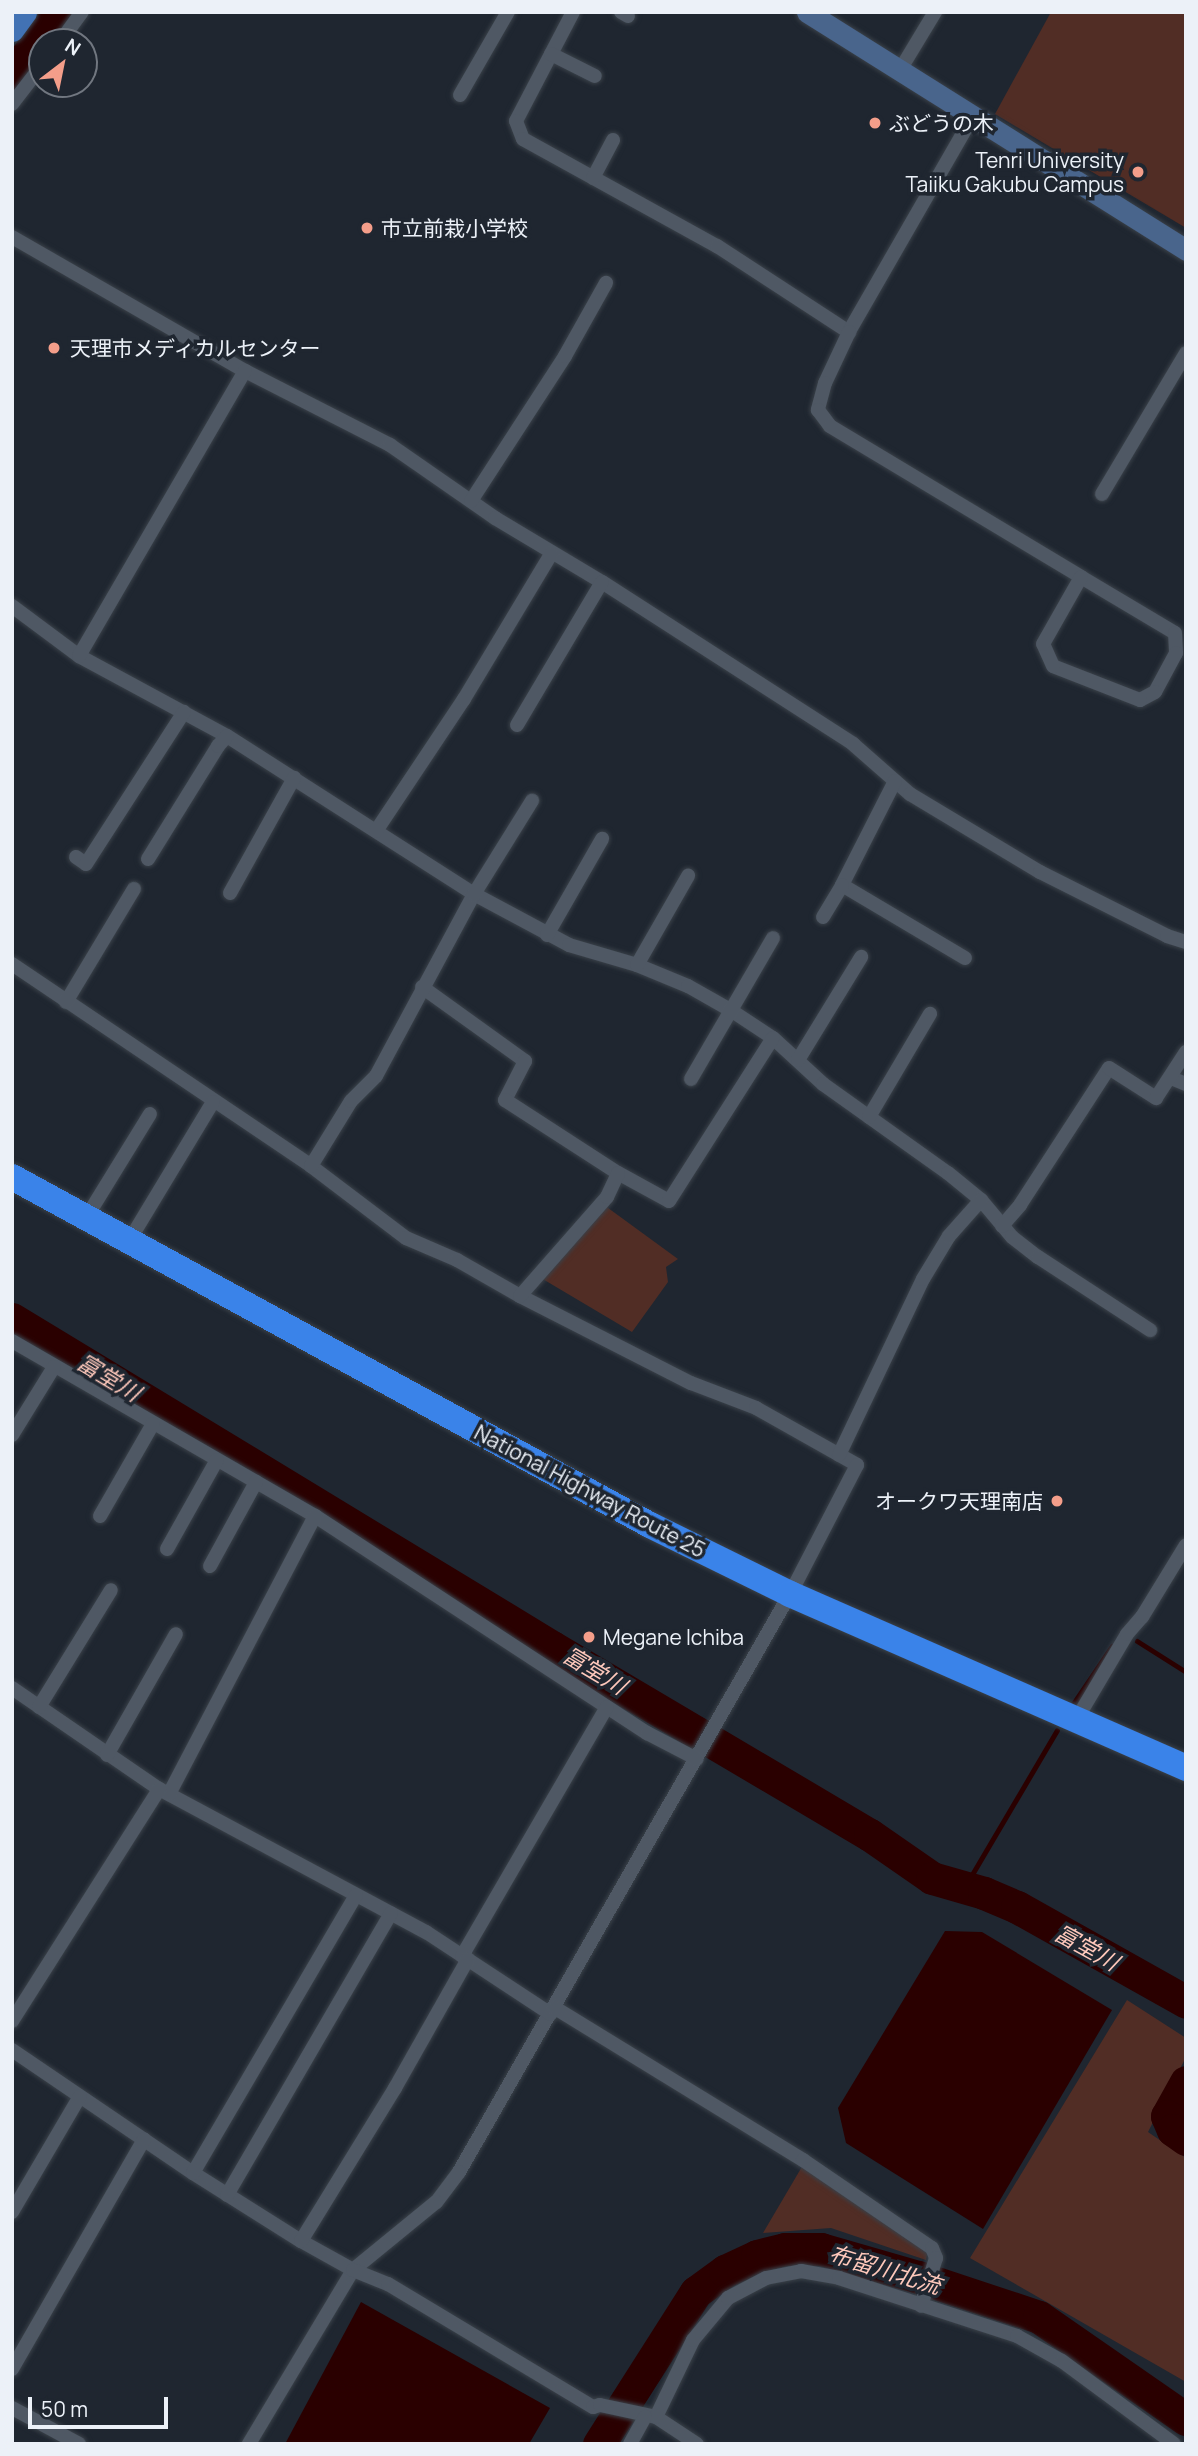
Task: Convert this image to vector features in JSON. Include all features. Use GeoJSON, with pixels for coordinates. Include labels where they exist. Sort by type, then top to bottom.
{"type":"FeatureCollection","features":[{"type":"Feature","properties":{"kind":"highway","name":"National Highway Route 25"},"geometry":{"type":"LineString","coordinates":[[12,1177],[650,1525],[790,1594],[1075,1722],[1186,1768]]}},
{"type":"Feature","properties":{"kind":"main road"},"geometry":{"type":"LineString","coordinates":[[12,30],[25,12]]}},
{"type":"Feature","properties":{"kind":"street"},"geometry":{"type":"LineString","coordinates":[[70,28],[82,12]]}},
{"type":"Feature","properties":{"kind":"street"},"geometry":{"type":"LineString","coordinates":[[460,95],[508,12]]}},
{"type":"Feature","properties":{"kind":"street"},"geometry":{"type":"LineString","coordinates":[[573,12],[516,121],[523,139],[717,246],[849,332]]}},
{"type":"Feature","properties":{"kind":"street"},"geometry":{"type":"LineString","coordinates":[[807,12],[1186,250]]}},
{"type":"Feature","properties":{"kind":"street"},"geometry":{"type":"LineString","coordinates":[[900,70],[935,12]]}},
{"type":"Feature","properties":{"kind":"street"},"geometry":{"type":"LineString","coordinates":[[551,54],[595,76]]}},
{"type":"Feature","properties":{"kind":"street"},"geometry":{"type":"LineString","coordinates":[[12,103],[28,83]]}},
{"type":"Feature","properties":{"kind":"street"},"geometry":{"type":"LineString","coordinates":[[973,116],[849,332],[825,383],[818,410],[830,426],[1081,577],[1174,633],[1176,653],[1155,692],[1140,700],[1053,666],[1043,644],[1081,577]]}},
{"type":"Feature","properties":{"kind":"street"},"geometry":{"type":"LineString","coordinates":[[593,178],[613,140]]}},
{"type":"Feature","properties":{"kind":"street"},"geometry":{"type":"LineString","coordinates":[[12,237],[245,371],[390,444],[551,554],[603,582],[853,744],[910,794],[1040,872],[1167,936],[1186,942]]}},
{"type":"Feature","properties":{"kind":"street"},"geometry":{"type":"LineString","coordinates":[[471,501],[565,356],[606,283]]}},
{"type":"Feature","properties":{"kind":"street"},"geometry":{"type":"LineString","coordinates":[[1102,494],[1186,353]]}},
{"type":"Feature","properties":{"kind":"street"},"geometry":{"type":"LineString","coordinates":[[79,656],[245,371]]}},
{"type":"Feature","properties":{"kind":"street"},"geometry":{"type":"LineString","coordinates":[[376,831],[464,699],[551,554]]}},
{"type":"Feature","properties":{"kind":"street"},"geometry":{"type":"LineString","coordinates":[[517,724],[603,582]]}},
{"type":"Feature","properties":{"kind":"street"},"geometry":{"type":"LineString","coordinates":[[12,606],[79,656],[228,736],[474,894],[569,945],[636,965],[688,986],[732,1011],[773,1038],[822,1084],[948,1173],[981,1200],[1002,1226],[1038,1257],[1150,1330]]}},
{"type":"Feature","properties":{"kind":"street"},"geometry":{"type":"LineString","coordinates":[[76,858],[86,864],[184,712]]}},
{"type":"Feature","properties":{"kind":"street"},"geometry":{"type":"LineString","coordinates":[[148,859],[218,746],[228,736]]}},
{"type":"Feature","properties":{"kind":"street"},"geometry":{"type":"LineString","coordinates":[[230,893],[294,778]]}},
{"type":"Feature","properties":{"kind":"street"},"geometry":{"type":"LineString","coordinates":[[822,918],[842,885],[895,781]]}},
{"type":"Feature","properties":{"kind":"street"},"geometry":{"type":"LineString","coordinates":[[311,1166],[351,1101],[376,1076],[422,986],[474,894],[532,800]]}},
{"type":"Feature","properties":{"kind":"street"},"geometry":{"type":"LineString","coordinates":[[547,935],[602,839]]}},
{"type":"Feature","properties":{"kind":"street"},"geometry":{"type":"LineString","coordinates":[[636,965],[688,876]]}},
{"type":"Feature","properties":{"kind":"street"},"geometry":{"type":"LineString","coordinates":[[842,885],[965,958]]}},
{"type":"Feature","properties":{"kind":"street"},"geometry":{"type":"LineString","coordinates":[[66,1002],[134,888]]}},
{"type":"Feature","properties":{"kind":"street"},"geometry":{"type":"LineString","coordinates":[[691,1079],[773,938]]}},
{"type":"Feature","properties":{"kind":"street"},"geometry":{"type":"LineString","coordinates":[[797,1060],[861,957]]}},
{"type":"Feature","properties":{"kind":"street"},"geometry":{"type":"LineString","coordinates":[[12,964],[311,1166],[406,1238],[457,1260],[520,1296],[691,1382],[756,1408],[858,1465],[790,1594],[459,2172],[436,2202],[353,2270],[249,2444]]}},
{"type":"Feature","properties":{"kind":"street"},"geometry":{"type":"LineString","coordinates":[[422,986],[525,1061],[505,1100],[618,1173],[669,1201],[773,1038]]}},
{"type":"Feature","properties":{"kind":"street"},"geometry":{"type":"LineString","coordinates":[[869,1117],[930,1014]]}},
{"type":"Feature","properties":{"kind":"street"},"geometry":{"type":"LineString","coordinates":[[1002,1226],[1020,1205],[1109,1068],[1156,1098],[1186,1052]]}},
{"type":"Feature","properties":{"kind":"street"},"geometry":{"type":"LineString","coordinates":[[1171,1078],[1186,1084]]}},
{"type":"Feature","properties":{"kind":"street"},"geometry":{"type":"LineString","coordinates":[[129,1241],[213,1102]]}},
{"type":"Feature","properties":{"kind":"street"},"geometry":{"type":"LineString","coordinates":[[86,1218],[150,1114]]}},
{"type":"Feature","properties":{"kind":"street"},"geometry":{"type":"LineString","coordinates":[[520,1296],[607,1197],[618,1173]]}},
{"type":"Feature","properties":{"kind":"street"},"geometry":{"type":"LineString","coordinates":[[839,1455],[922,1279],[949,1236],[981,1200]]}},
{"type":"Feature","properties":{"kind":"street"},"geometry":{"type":"LineString","coordinates":[[12,1341],[315,1516],[647,1733],[703,1747]]}},
{"type":"Feature","properties":{"kind":"street"},"geometry":{"type":"LineString","coordinates":[[12,1435],[54,1367]]}},
{"type":"Feature","properties":{"kind":"street"},"geometry":{"type":"LineString","coordinates":[[100,1516],[153,1424]]}},
{"type":"Feature","properties":{"kind":"street"},"geometry":{"type":"LineString","coordinates":[[167,1549],[217,1460]]}},
{"type":"Feature","properties":{"kind":"street"},"geometry":{"type":"LineString","coordinates":[[211,1566],[256,1482]]}},
{"type":"Feature","properties":{"kind":"street"},"geometry":{"type":"LineString","coordinates":[[12,2021],[164,1791],[315,1516]]}},
{"type":"Feature","properties":{"kind":"street"},"geometry":{"type":"LineString","coordinates":[[1075,1722],[1127,1634],[1142,1617],[1186,1545]]}},
{"type":"Feature","properties":{"kind":"street"},"geometry":{"type":"LineString","coordinates":[[39,1707],[111,1590]]}},
{"type":"Feature","properties":{"kind":"street"},"geometry":{"type":"LineString","coordinates":[[107,1755],[176,1634]]}},
{"type":"Feature","properties":{"kind":"street"},"geometry":{"type":"LineString","coordinates":[[12,1688],[107,1755],[164,1791],[391,1913],[803,2160],[932,2248],[936,2258],[922,2304]]}},
{"type":"Feature","properties":{"kind":"street"},"geometry":{"type":"LineString","coordinates":[[301,2241],[395,2088],[607,1707]]}},
{"type":"Feature","properties":{"kind":"street"},"geometry":{"type":"LineString","coordinates":[[193,2173],[356,1895]]}},
{"type":"Feature","properties":{"kind":"street"},"geometry":{"type":"LineString","coordinates":[[226,2195],[391,1913]]}},
{"type":"Feature","properties":{"kind":"street"},"geometry":{"type":"LineString","coordinates":[[12,2050],[226,2195],[301,2241],[353,2270],[388,2284],[593,2407],[600,2405],[647,2416],[696,2444]]}},
{"type":"Feature","properties":{"kind":"street"},"geometry":{"type":"LineString","coordinates":[[12,2212],[80,2096]]}},
{"type":"Feature","properties":{"kind":"street"},"geometry":{"type":"LineString","coordinates":[[12,2369],[144,2139]]}},
{"type":"Feature","properties":{"kind":"street"},"geometry":{"type":"LineString","coordinates":[[630,2444],[694,2340],[729,2298],[766,2278],[802,2271],[839,2278],[922,2304],[1028,2343],[1062,2361],[1174,2444]]}},
{"type":"Feature","properties":{"kind":"street"},"geometry":{"type":"LineString","coordinates":[[12,2408],[72,2442]]}},
{"type":"Feature","properties":{"kind":"shaded area","name":"Tenri University Taiiku Gakubu Campus"},"geometry":{"type":"Polygon","coordinates":[[[1051,12],[1186,12],[1186,228],[995,114],[1051,12]]]}},
{"type":"Feature","properties":{"kind":"shaded area"},"geometry":{"type":"Polygon","coordinates":[[[604,1205],[678,1259],[666,1267],[668,1282],[632,1332],[541,1278],[604,1205]]]}},
{"type":"Feature","properties":{"kind":"shaded area"},"geometry":{"type":"Polygon","coordinates":[[[945,1931],[982,1932],[1112,2010],[983,2229],[846,2143],[838,2108],[945,1931]]]}},
{"type":"Feature","properties":{"kind":"shaded area"},"geometry":{"type":"Polygon","coordinates":[[[1127,2000],[1186,2038],[1186,2057],[1148,2132],[1186,2158],[1186,2382],[970,2258],[1127,2000]]]}},
{"type":"Feature","properties":{"kind":"shaded area"},"geometry":{"type":"Polygon","coordinates":[[[803,2165],[928,2249],[926,2260],[831,2228],[763,2233],[803,2165]]]}},
{"type":"Feature","properties":{"kind":"shaded area"},"geometry":{"type":"Polygon","coordinates":[[[361,2302],[550,2408],[529,2444],[285,2444],[361,2302]]]}},
{"type":"Feature","properties":{"kind":"waterway"},"geometry":{"type":"LineString","coordinates":[[12,75],[60,12]]}},
{"type":"Feature","properties":{"kind":"waterway","name":"富堂川"},"geometry":{"type":"LineString","coordinates":[[12,1319],[552,1647],[870,1835],[932,1878],[984,1893],[1017,1907],[1186,2002]]}},
{"type":"Feature","properties":{"kind":"waterway"},"geometry":{"type":"LineString","coordinates":[[1137,1641],[1186,1672]]}},
{"type":"Feature","properties":{"kind":"waterway"},"geometry":{"type":"LineString","coordinates":[[1073,1704],[1112,1646]]}},
{"type":"Feature","properties":{"kind":"waterway"},"geometry":{"type":"LineString","coordinates":[[964,1888],[1057,1730]]}},
{"type":"Feature","properties":{"kind":"waterway","name":"富堂川"},"geometry":{"type":"LineString","coordinates":[[1186,2082],[1167,2116],[1173,2130],[1186,2139]]}},
{"type":"Feature","properties":{"kind":"waterway","name":"布留川北流"},"geometry":{"type":"LineString","coordinates":[[599,2444],[696,2292],[725,2271],[757,2256],[785,2249],[821,2249],[918,2277],[1039,2317],[1186,2419]]}},
{"type":"Feature","properties":{"kind":"place","name":"ぶどうの木"},"geometry":{"type":"Point","coordinates":[875,123]}},
{"type":"Feature","properties":{"kind":"place","name":"Tenri University Taiiku Gakubu Campus"},"geometry":{"type":"Point","coordinates":[1138,172]}},
{"type":"Feature","properties":{"kind":"place","name":"市立前栽小学校"},"geometry":{"type":"Point","coordinates":[367,228]}},
{"type":"Feature","properties":{"kind":"place","name":"天理市メディカルセンター"},"geometry":{"type":"Point","coordinates":[54,348]}},
{"type":"Feature","properties":{"kind":"place","name":"オークワ天理南店"},"geometry":{"type":"Point","coordinates":[1057,1501]}},
{"type":"Feature","properties":{"kind":"place","name":"Megane Ichiba"},"geometry":{"type":"Point","coordinates":[589,1637]}}]}
